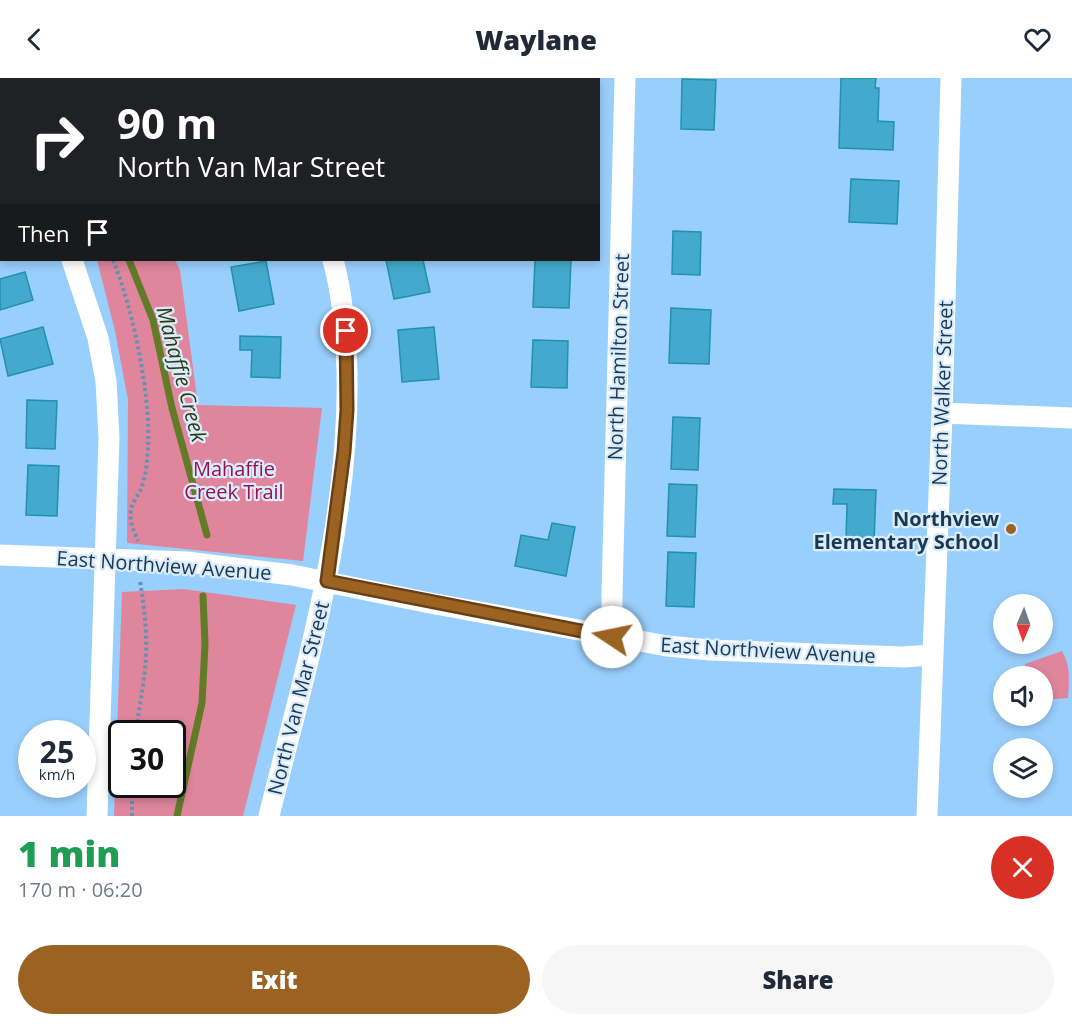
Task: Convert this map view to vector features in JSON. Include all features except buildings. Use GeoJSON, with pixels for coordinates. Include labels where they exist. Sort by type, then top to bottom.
{"type":"FeatureCollection","features":[{"type":"Feature","properties":{"kind":"street","name":"North Hamilton Street"},"geometry":{"type":"LineString","coordinates":[[612,637],[625,78]]}},
{"type":"Feature","properties":{"kind":"street","name":"North Walker Street"},"geometry":{"type":"LineString","coordinates":[[927,816],[942,413],[951,78]]}},
{"type":"Feature","properties":{"kind":"street"},"geometry":{"type":"LineString","coordinates":[[72,261],[98,338],[106,381],[109,438],[97,816]]}},
{"type":"Feature","properties":{"kind":"street","name":"North Van Mar Street"},"geometry":{"type":"LineString","coordinates":[[269,816],[327,581],[343,473],[347,410],[346,331],[338,276],[333,261]]}},
{"type":"Feature","properties":{"kind":"street"},"geometry":{"type":"LineString","coordinates":[[942,413],[1072,418]]}},
{"type":"Feature","properties":{"kind":"street","name":"East Northview Avenue"},"geometry":{"type":"LineString","coordinates":[[0,555],[138,559],[218,565],[327,581],[612,637],[710,650],[903,657],[932,655]]}},
{"type":"Feature","properties":{"kind":"path"},"geometry":{"type":"LineString","coordinates":[[112,261],[124,287],[142,372],[149,436],[147,462],[141,489],[131,509],[131,522],[138,540],[147,637],[145,671],[137,720]]}},
{"type":"Feature","properties":{"kind":"path"},"geometry":{"type":"LineString","coordinates":[[132,798],[132,816]]}},
{"type":"Feature","properties":{"kind":"green space","name":"Mahaffie Creek Trail"},"geometry":{"type":"Polygon","coordinates":[[[97,261],[176,261],[180,270],[198,405],[322,408],[303,561],[127,543],[128,400],[115,331],[97,261]]]}},
{"type":"Feature","properties":{"kind":"green space"},"geometry":{"type":"Polygon","coordinates":[[[183,589],[296,605],[243,816],[114,816],[115,798],[186,798],[186,720],[117,720],[122,592],[183,589]]]}},
{"type":"Feature","properties":{"kind":"green space"},"geometry":{"type":"Polygon","coordinates":[[[1062,651],[1068,668],[1068,698],[1053,699],[1053,666],[1025,666],[1025,664],[1062,651]]]}},
{"type":"Feature","properties":{"kind":"waterway","name":"Mahaffie Creek"},"geometry":{"type":"LineString","coordinates":[[129,261],[153,320],[172,408],[207,535]]}},
{"type":"Feature","properties":{"kind":"waterway","name":"Mahaffie Creek"},"geometry":{"type":"LineString","coordinates":[[177,816],[202,703],[205,644],[203,596]]}},
{"type":"Feature","properties":{"kind":"place","name":"Northview Elementary School"},"geometry":{"type":"Point","coordinates":[1011,529]}},
{"type":"Feature","properties":{"kind":"route"},"geometry":{"type":"LineString","coordinates":[[346,331],[347,410],[343,473],[327,581],[612,637]]}}]}
